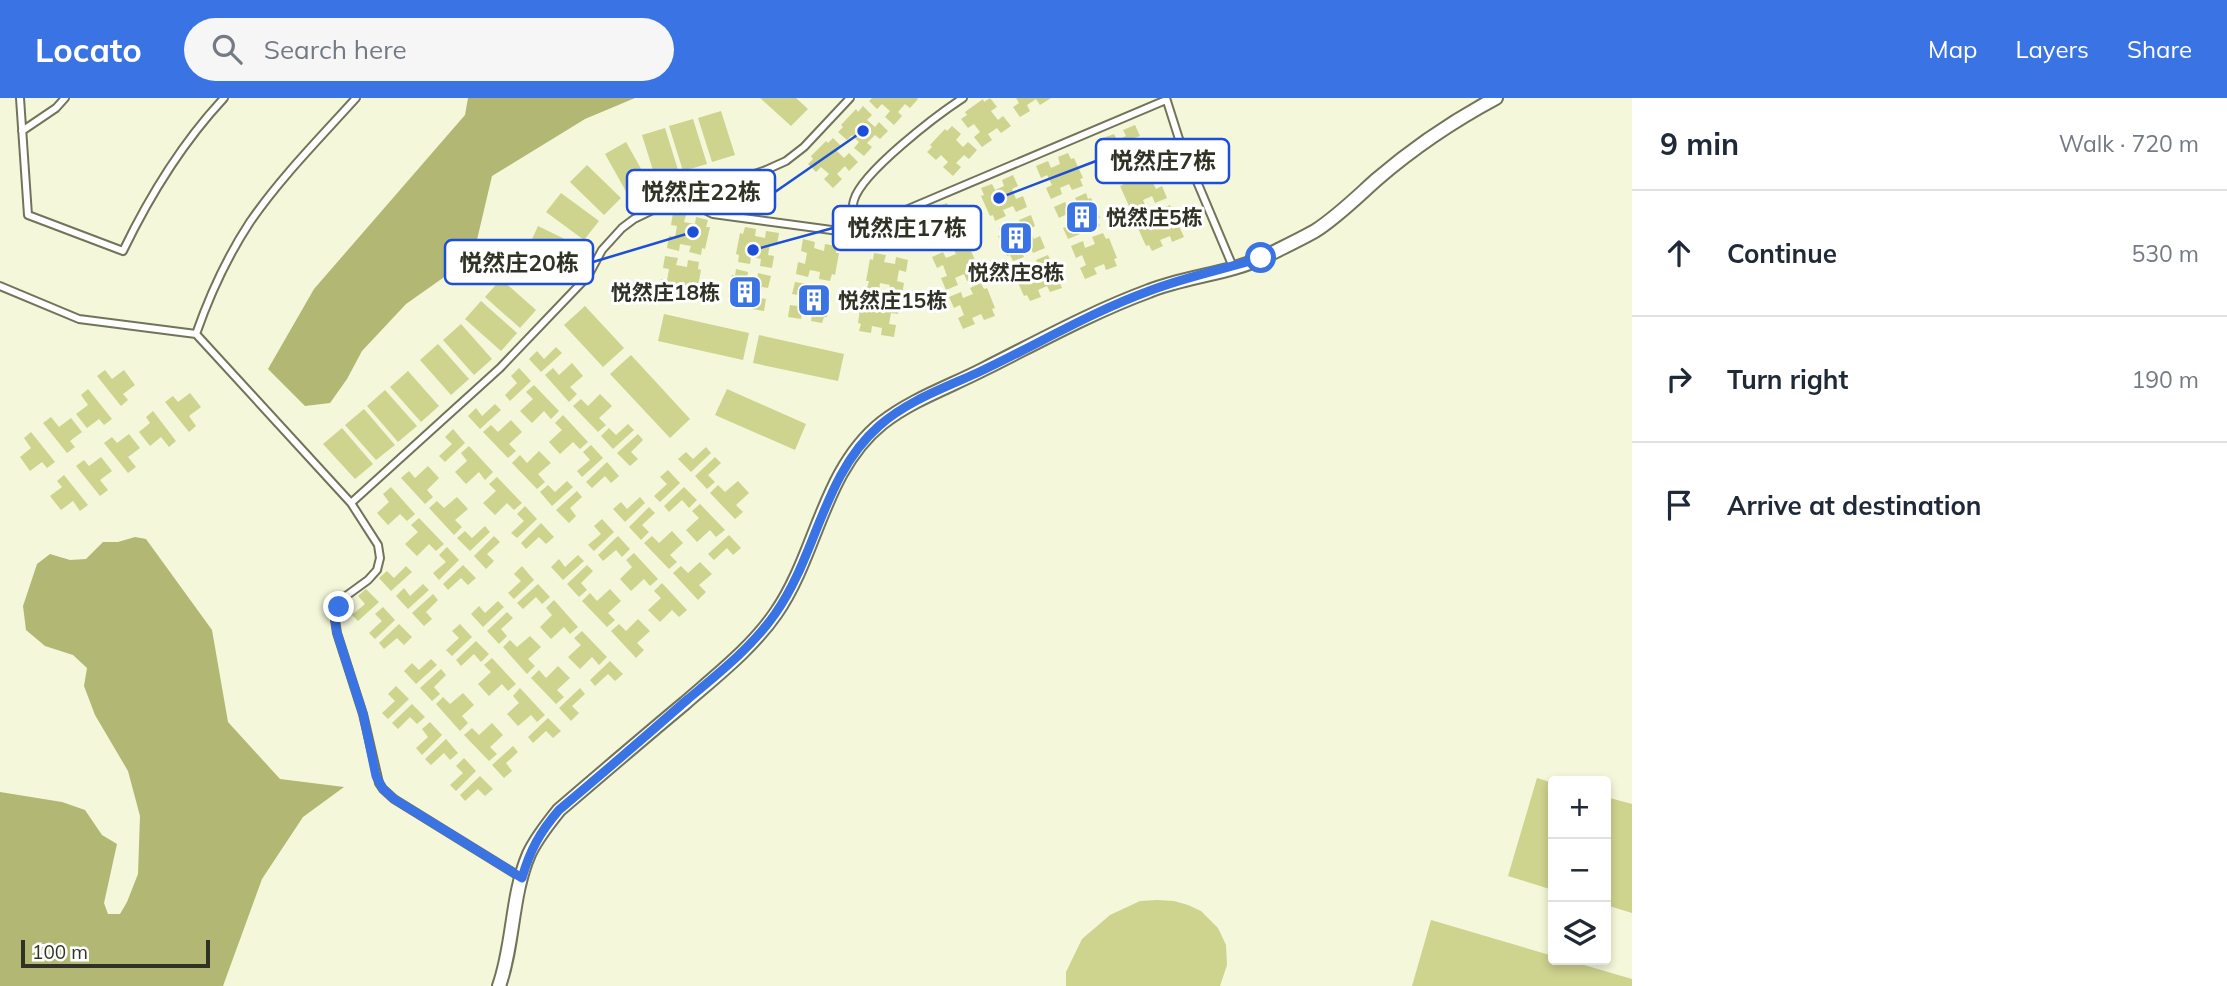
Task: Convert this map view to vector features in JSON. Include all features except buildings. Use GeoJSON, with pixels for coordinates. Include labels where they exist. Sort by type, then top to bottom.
{"type":"FeatureCollection","features":[{"type":"Feature","properties":{"kind":"street"},"geometry":{"type":"LineString","coordinates":[[499,986],[522,878],[529,855],[541,831],[559,810],[722,671],[774,616],[793,587],[838,478],[855,451],[880,425],[909,405],[943,387],[1115,304],[1151,290],[1261,258],[1315,231],[1434,136],[1464,115],[1496,98]]}},
{"type":"Feature","properties":{"kind":"lane"},"geometry":{"type":"LineString","coordinates":[[20,98],[28,215],[123,251],[163,177],[195,132],[224,98]]}},
{"type":"Feature","properties":{"kind":"lane"},"geometry":{"type":"LineString","coordinates":[[22,131],[56,108],[65,98]]}},
{"type":"Feature","properties":{"kind":"lane"},"geometry":{"type":"LineString","coordinates":[[196,334],[225,264],[251,221],[282,181],[356,98]]}},
{"type":"Feature","properties":{"kind":"lane"},"geometry":{"type":"LineString","coordinates":[[351,503],[500,368],[588,276],[602,250],[622,228],[647,212],[786,161],[804,147],[850,98]]}},
{"type":"Feature","properties":{"kind":"lane"},"geometry":{"type":"LineString","coordinates":[[857,227],[853,202],[858,190],[917,132],[963,98]]}},
{"type":"Feature","properties":{"kind":"lane"},"geometry":{"type":"LineString","coordinates":[[691,196],[701,208],[713,214],[839,231],[875,223],[1166,99],[1233,267]]}},
{"type":"Feature","properties":{"kind":"lane"},"geometry":{"type":"LineString","coordinates":[[0,286],[79,319],[196,334],[351,503],[378,545],[380,558],[377,570],[346,596],[335,620],[358,695],[379,783],[388,795],[522,878]]}},
{"type":"Feature","properties":{"kind":"shaded area"},"geometry":{"type":"Polygon","coordinates":[[[468,98],[635,98],[585,119],[492,176],[476,244],[457,268],[406,304],[362,351],[330,403],[305,406],[268,369],[314,289],[465,115],[468,98]]]}},
{"type":"Feature","properties":{"kind":"shaded area"},"geometry":{"type":"Polygon","coordinates":[[[135,537],[146,539],[212,630],[228,722],[280,779],[344,787],[303,817],[262,879],[223,986],[0,986],[0,792],[62,802],[85,810],[102,835],[117,844],[104,903],[108,914],[120,914],[138,874],[140,816],[128,771],[95,715],[84,686],[87,668],[73,655],[45,646],[26,630],[23,606],[37,564],[50,554],[70,560],[86,559],[103,542],[118,542],[135,537]]]}},
{"type":"Feature","properties":{"kind":"place","name":"悦然庄22栋"},"geometry":{"type":"Point","coordinates":[863,131]}},
{"type":"Feature","properties":{"kind":"place","name":"悦然庄7栋"},"geometry":{"type":"Point","coordinates":[999,198]}},
{"type":"Feature","properties":{"kind":"place","name":"悦然庄5栋"},"geometry":{"type":"Point","coordinates":[1082,217]}},
{"type":"Feature","properties":{"kind":"place","name":"悦然庄20栋"},"geometry":{"type":"Point","coordinates":[693,232]}},
{"type":"Feature","properties":{"kind":"place","name":"悦然庄8栋"},"geometry":{"type":"Point","coordinates":[1016,238]}},
{"type":"Feature","properties":{"kind":"place","name":"悦然庄17栋"},"geometry":{"type":"Point","coordinates":[753,250]}},
{"type":"Feature","properties":{"kind":"place","name":"悦然庄18栋"},"geometry":{"type":"Point","coordinates":[745,292]}},
{"type":"Feature","properties":{"kind":"place","name":"悦然庄15栋"},"geometry":{"type":"Point","coordinates":[814,300]}},
{"type":"Feature","properties":{"kind":"route"},"geometry":{"type":"LineString","coordinates":[[339,607],[335,620],[337,633],[356,686],[376,776],[383,789],[394,799],[522,878],[529,855],[541,831],[559,810],[722,671],[774,616],[793,587],[838,478],[855,451],[880,425],[909,405],[943,387],[1115,304],[1151,290],[1261,258]]}}]}
